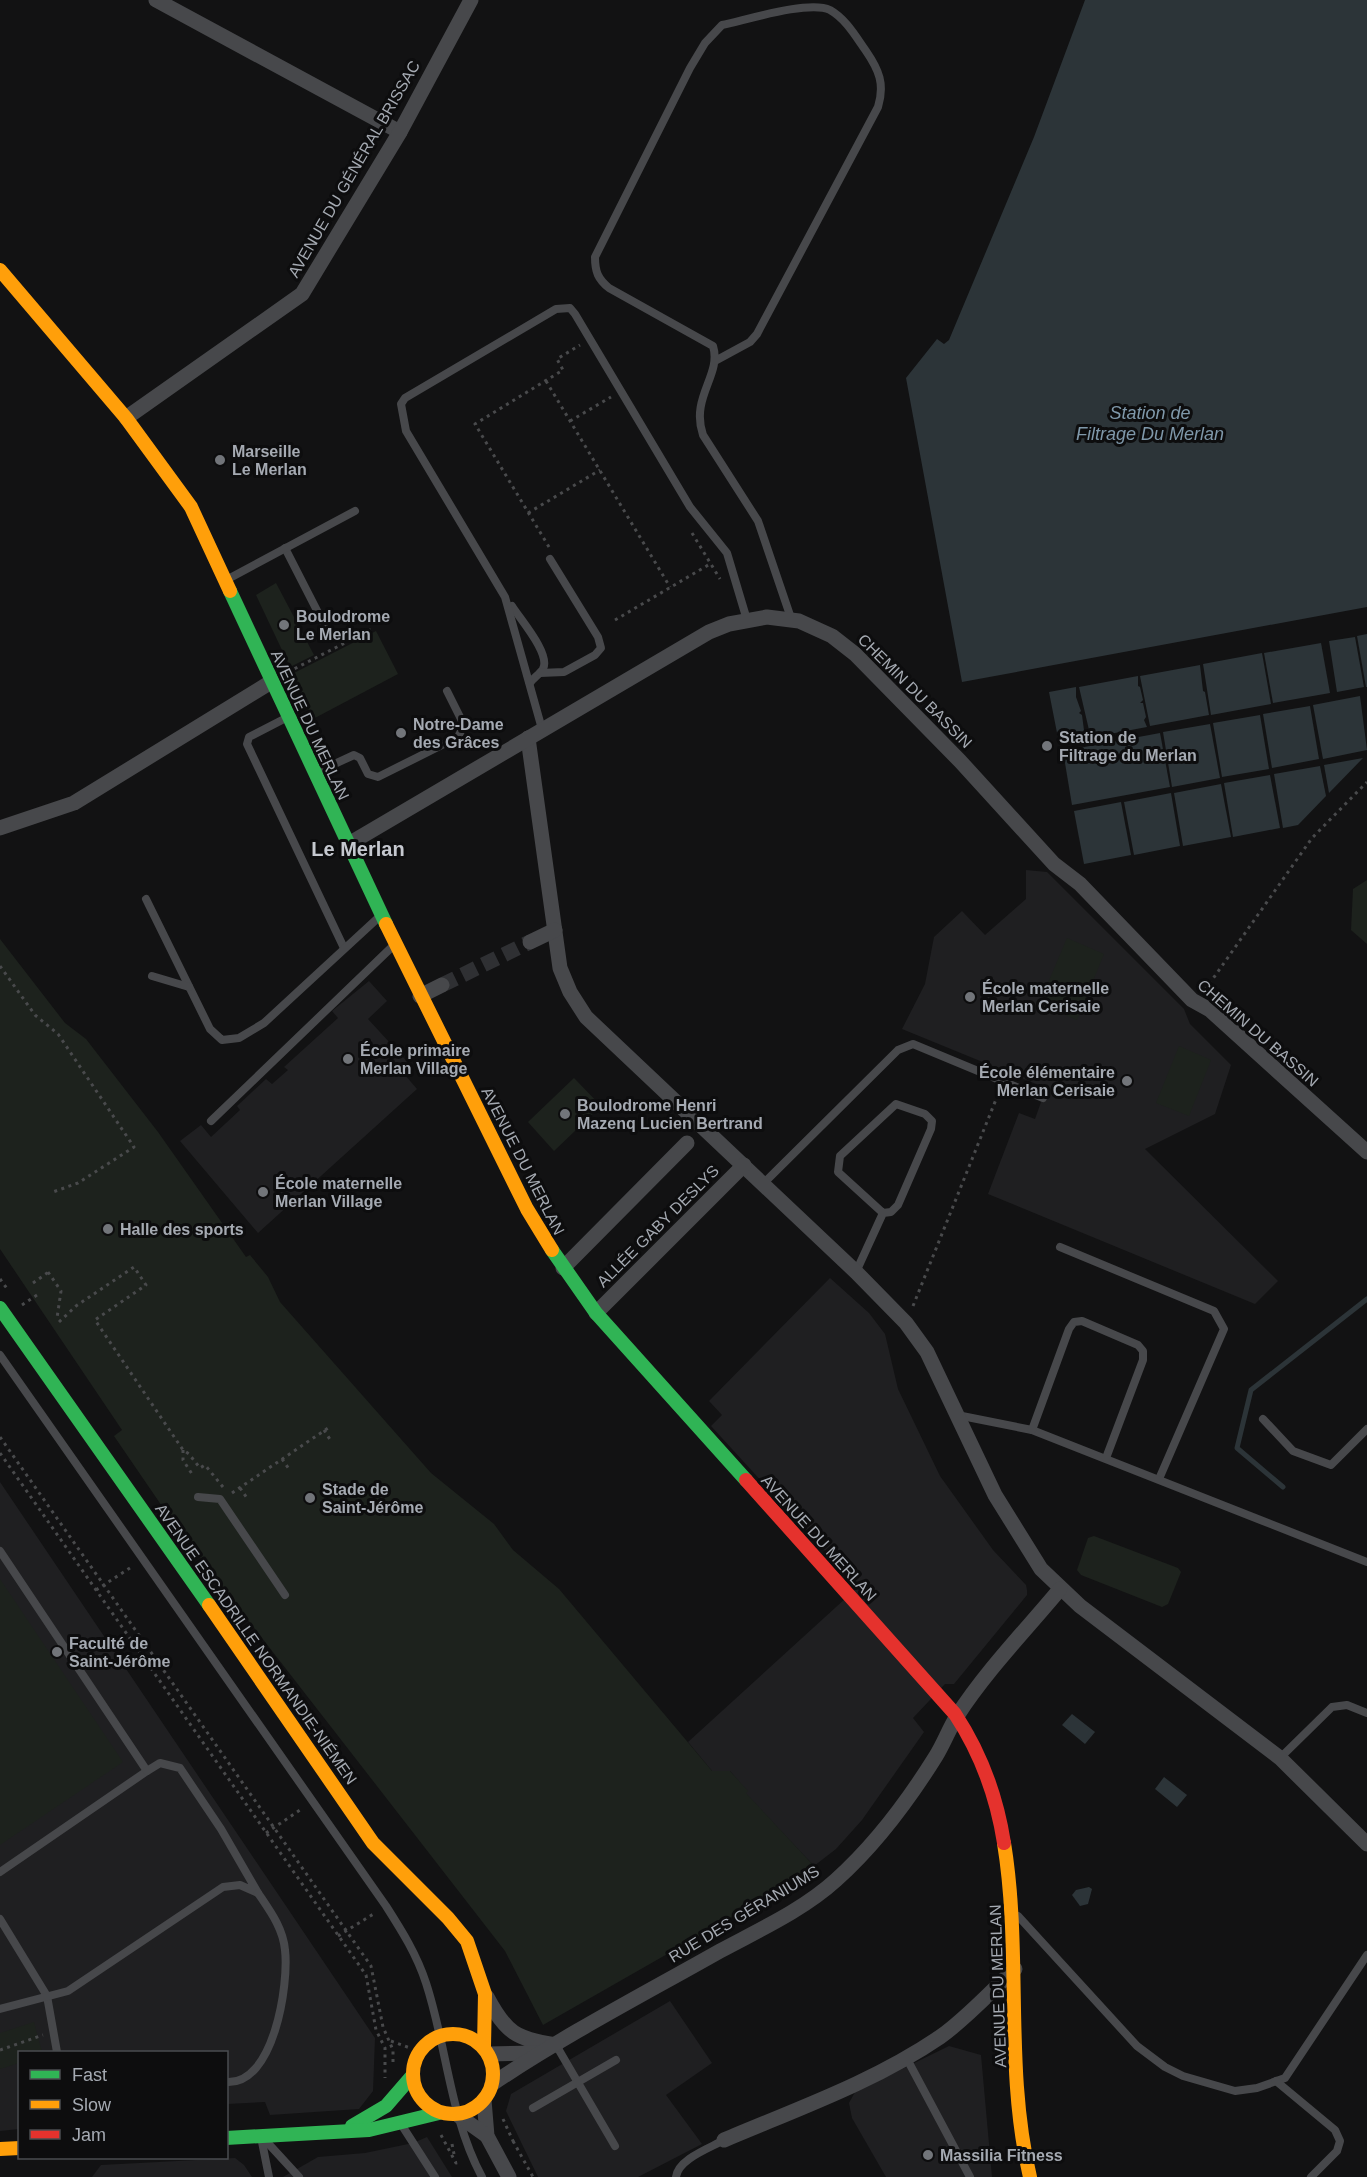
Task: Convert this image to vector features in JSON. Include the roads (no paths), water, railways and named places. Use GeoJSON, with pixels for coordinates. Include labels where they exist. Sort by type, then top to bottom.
{"type":"FeatureCollection","features":[{"type":"Feature","properties":{"kind":"street"},"geometry":{"type":"LineString","coordinates":[[156,0],[400,132]]}},
{"type":"Feature","properties":{"kind":"street","name":"AVENUE DU GÉNÉRAL BRISSAC"},"geometry":{"type":"LineString","coordinates":[[126,418],[302,294],[400,132],[471,0]]}},
{"type":"Feature","properties":{"kind":"street","name":"AVENUE DU MERLAN"},"geometry":{"type":"LineString","coordinates":[[0,270],[126,418],[191,507],[346,845],[527,1209],[562,1268],[596,1313],[957,1717],[992,1787],[1005,1838],[1013,1911],[1017,2093],[1024,2157],[1030,2177]]}},
{"type":"Feature","properties":{"kind":"street","name":"CHEMIN DU BASSIN"},"geometry":{"type":"LineString","coordinates":[[346,845],[709,632],[747,620],[767,617],[818,628],[855,654],[960,761],[1054,864],[1080,884],[1192,1000],[1210,1010],[1367,1152]]}},
{"type":"Feature","properties":{"kind":"street"},"geometry":{"type":"LineString","coordinates":[[0,828],[74,804],[271,682]]}},
{"type":"Feature","properties":{"kind":"street"},"geometry":{"type":"LineString","coordinates":[[528,738],[560,968],[570,992],[586,1017],[764,1184],[906,1323],[927,1352],[994,1495],[1041,1569],[1060,1589],[1280,1758],[1367,1844]]}},
{"type":"Feature","properties":{"kind":"street"},"geometry":{"type":"LineString","coordinates":[[530,942],[555,930]]}},
{"type":"Feature","properties":{"kind":"street"},"geometry":{"type":"LineString","coordinates":[[420,996],[442,985]]}},
{"type":"Feature","properties":{"kind":"street"},"geometry":{"type":"LineString","coordinates":[[562,1268],[687,1143]]}},
{"type":"Feature","properties":{"kind":"street","name":"ALLÉE GABY DESLYS"},"geometry":{"type":"LineString","coordinates":[[596,1313],[744,1166]]}},
{"type":"Feature","properties":{"kind":"street","name":"AVENUE ESCADRILLE NORMANDIE-NIÉMEN"},"geometry":{"type":"LineString","coordinates":[[0,1308],[329,1776],[373,1843],[448,1918],[467,1941],[485,1994],[486,2050],[494,2068],[492,2084]]}},
{"type":"Feature","properties":{"kind":"street","name":"RUE DES GÉRANIUMS"},"geometry":{"type":"LineString","coordinates":[[492,2084],[539,2052],[556,2045],[779,1918],[835,1881],[871,1846],[937,1754],[957,1717],[1060,1589]]}},
{"type":"Feature","properties":{"kind":"street"},"geometry":{"type":"LineString","coordinates":[[724,2140],[907,2059],[943,2035],[1015,1969]]}},
{"type":"Feature","properties":{"kind":"street"},"geometry":{"type":"LineString","coordinates":[[333,2134],[373,2116],[396,2099],[412,2076],[418,2052],[440,2035],[462,2024],[485,1994],[500,2022],[518,2036],[556,2045]]}},
{"type":"Feature","properties":{"kind":"street"},"geometry":{"type":"LineString","coordinates":[[462,2024],[471,2037],[486,2050]]}},
{"type":"Feature","properties":{"kind":"street","name":"RUE DES GÉRANIUMS"},"geometry":{"type":"LineString","coordinates":[[486,2050],[539,2052]]}},
{"type":"Feature","properties":{"kind":"street"},"geometry":{"type":"LineString","coordinates":[[412,2076],[423,2102],[439,2113]]}},
{"type":"Feature","properties":{"kind":"street"},"geometry":{"type":"LineString","coordinates":[[459,2116],[484,2100],[492,2084]]}},
{"type":"Feature","properties":{"kind":"street"},"geometry":{"type":"LineString","coordinates":[[484,2100],[487,2136],[509,2177]]}},
{"type":"Feature","properties":{"kind":"street"},"geometry":{"type":"LineString","coordinates":[[228,2138],[333,2134],[377,2129],[439,2113],[459,2116],[487,2136]]}},
{"type":"Feature","properties":{"kind":"street"},"geometry":{"type":"LineString","coordinates":[[0,2149],[18,2148]]}},
{"type":"Feature","properties":{"kind":"lane"},"geometry":{"type":"LineString","coordinates":[[715,361],[750,342],[757,334],[878,106],[882,87],[876,66],[841,18],[828,9],[810,5],[722,25],[714,32],[690,68],[595,258],[595,270],[599,280],[609,288],[713,346],[715,361],[702,394],[699,422],[703,435],[758,521],[792,621]]}},
{"type":"Feature","properties":{"kind":"lane"},"geometry":{"type":"LineString","coordinates":[[530,682],[540,673],[545,662],[540,648],[506,597],[406,431],[401,404],[405,398],[546,315],[565,307],[570,308],[574,314],[690,507],[727,553],[747,620]]}},
{"type":"Feature","properties":{"kind":"lane"},"geometry":{"type":"LineString","coordinates":[[226,580],[355,511]]}},
{"type":"Feature","properties":{"kind":"lane"},"geometry":{"type":"LineString","coordinates":[[285,548],[329,634]]}},
{"type":"Feature","properties":{"kind":"lane"},"geometry":{"type":"LineString","coordinates":[[540,673],[564,672],[595,655],[601,648],[598,637],[550,559]]}},
{"type":"Feature","properties":{"kind":"lane"},"geometry":{"type":"LineString","coordinates":[[506,597],[542,729]]}},
{"type":"Feature","properties":{"kind":"lane"},"geometry":{"type":"LineString","coordinates":[[314,773],[354,755],[360,758],[368,774],[378,777],[458,737],[464,725],[447,691]]}},
{"type":"Feature","properties":{"kind":"lane"},"geometry":{"type":"LineString","coordinates":[[287,717],[249,737],[247,744],[344,948]]}},
{"type":"Feature","properties":{"kind":"lane"},"geometry":{"type":"LineString","coordinates":[[146,899],[210,1029],[222,1040],[239,1038],[264,1023],[381,916]]}},
{"type":"Feature","properties":{"kind":"lane"},"geometry":{"type":"LineString","coordinates":[[211,1121],[395,944]]}},
{"type":"Feature","properties":{"kind":"lane"},"geometry":{"type":"LineString","coordinates":[[152,976],[189,987]]}},
{"type":"Feature","properties":{"kind":"lane"},"geometry":{"type":"LineString","coordinates":[[764,1184],[898,1050],[913,1044],[1043,1098]]}},
{"type":"Feature","properties":{"kind":"lane"},"geometry":{"type":"LineString","coordinates":[[896,1104],[925,1114],[932,1120],[931,1129],[898,1206],[891,1212],[883,1213],[838,1172],[837,1163],[840,1156],[896,1104]]}},
{"type":"Feature","properties":{"kind":"lane"},"geometry":{"type":"LineString","coordinates":[[856,1272],[883,1213]]}},
{"type":"Feature","properties":{"kind":"lane"},"geometry":{"type":"LineString","coordinates":[[1060,1247],[1214,1311],[1224,1329],[1159,1479]]}},
{"type":"Feature","properties":{"kind":"lane"},"geometry":{"type":"LineString","coordinates":[[1032,1430],[1069,1329],[1074,1323],[1082,1321],[1138,1345],[1143,1351],[1143,1360],[1106,1458]]}},
{"type":"Feature","properties":{"kind":"lane"},"geometry":{"type":"LineString","coordinates":[[0,1355],[386,1906],[412,1947],[426,1983],[468,2151],[482,2177]]}},
{"type":"Feature","properties":{"kind":"lane"},"geometry":{"type":"LineString","coordinates":[[957,1415],[1032,1430],[1367,1562]]}},
{"type":"Feature","properties":{"kind":"lane"},"geometry":{"type":"LineString","coordinates":[[1263,1419],[1293,1451],[1331,1466],[1367,1429]]}},
{"type":"Feature","properties":{"kind":"lane"},"geometry":{"type":"LineString","coordinates":[[198,1497],[220,1499],[285,1594]]}},
{"type":"Feature","properties":{"kind":"lane"},"geometry":{"type":"LineString","coordinates":[[0,1551],[147,1772]]}},
{"type":"Feature","properties":{"kind":"lane"},"geometry":{"type":"LineString","coordinates":[[1280,1758],[1332,1707],[1347,1705],[1367,1713]]}},
{"type":"Feature","properties":{"kind":"lane"},"geometry":{"type":"LineString","coordinates":[[0,1872],[160,1763],[180,1768],[277,1920],[285,1949],[285,1987],[277,2028],[258,2068],[232,2083],[228,2082]]}},
{"type":"Feature","properties":{"kind":"lane"},"geometry":{"type":"LineString","coordinates":[[0,2009],[68,1991],[223,1887],[240,1885],[258,1893]]}},
{"type":"Feature","properties":{"kind":"lane"},"geometry":{"type":"LineString","coordinates":[[1013,1911],[1106,2015],[1137,2046],[1165,2067],[1183,2076],[1235,2091],[1257,2088],[1284,2078],[1367,1955]]}},
{"type":"Feature","properties":{"kind":"lane"},"geometry":{"type":"LineString","coordinates":[[0,1919],[47,1996],[57,2051]]}},
{"type":"Feature","properties":{"kind":"lane"},"geometry":{"type":"LineString","coordinates":[[556,2045],[615,2146]]}},
{"type":"Feature","properties":{"kind":"lane"},"geometry":{"type":"LineString","coordinates":[[907,2059],[970,2177]]}},
{"type":"Feature","properties":{"kind":"lane"},"geometry":{"type":"LineString","coordinates":[[533,2108],[616,2060]]}},
{"type":"Feature","properties":{"kind":"lane"},"geometry":{"type":"LineString","coordinates":[[1276,2081],[1335,2130],[1340,2141],[1337,2151],[1311,2177]]}},
{"type":"Feature","properties":{"kind":"lane"},"geometry":{"type":"LineString","coordinates":[[400,2123],[435,2177]]}},
{"type":"Feature","properties":{"kind":"lane"},"geometry":{"type":"LineString","coordinates":[[260,2136],[269,2177]]}},
{"type":"Feature","properties":{"kind":"lane"},"geometry":{"type":"LineString","coordinates":[[260,2136],[299,2177]]}},
{"type":"Feature","properties":{"kind":"lane"},"geometry":{"type":"LineString","coordinates":[[676,2177],[682,2164],[724,2140]]}},
{"type":"Feature","properties":{"kind":"water","name":"Station de Filtrage Du Merlan"},"geometry":{"type":"Polygon","coordinates":[[[1085,0],[1367,0],[1367,607],[962,682],[906,378],[937,339],[944,344],[949,340],[1034,137],[1085,0]]]}},
{"type":"Feature","properties":{"kind":"water"},"geometry":{"type":"Polygon","coordinates":[[[1367,634],[1367,687],[1366,687],[1357,636],[1367,634]]]}},
{"type":"Feature","properties":{"kind":"water"},"geometry":{"type":"Polygon","coordinates":[[[1355,637],[1364,687],[1337,692],[1329,641],[1355,637]]]}},
{"type":"Feature","properties":{"kind":"water"},"geometry":{"type":"Polygon","coordinates":[[[1321,643],[1330,693],[1273,703],[1264,653],[1321,643]]]}},
{"type":"Feature","properties":{"kind":"water"},"geometry":{"type":"Polygon","coordinates":[[[1262,653],[1271,704],[1211,715],[1203,664],[1262,653]]]}},
{"type":"Feature","properties":{"kind":"water"},"geometry":{"type":"Polygon","coordinates":[[[1200,665],[1209,715],[1150,726],[1140,676],[1200,665]]]}},
{"type":"Feature","properties":{"kind":"water"},"geometry":{"type":"Polygon","coordinates":[[[1138,676],[1138,686],[1143,700],[1140,703],[1143,703],[1146,717],[1144,720],[1147,727],[1088,738],[1089,730],[1079,687],[1138,676]]]}},
{"type":"Feature","properties":{"kind":"water"},"geometry":{"type":"Polygon","coordinates":[[[1076,687],[1085,738],[1059,743],[1049,692],[1076,687]]]}},
{"type":"Feature","properties":{"kind":"water"},"geometry":{"type":"Polygon","coordinates":[[[1360,696],[1367,750],[1323,759],[1313,705],[1360,696]]]}},
{"type":"Feature","properties":{"kind":"water"},"geometry":{"type":"Polygon","coordinates":[[[1310,706],[1319,759],[1272,768],[1263,714],[1310,706]]]}},
{"type":"Feature","properties":{"kind":"water"},"geometry":{"type":"Polygon","coordinates":[[[1260,715],[1269,769],[1222,777],[1213,723],[1260,715]]]}},
{"type":"Feature","properties":{"kind":"water"},"geometry":{"type":"Polygon","coordinates":[[[1210,724],[1220,778],[1172,787],[1163,732],[1210,724]]]}},
{"type":"Feature","properties":{"kind":"water"},"geometry":{"type":"Polygon","coordinates":[[[1160,733],[1170,787],[1072,805],[1063,751],[1160,733]]]}},
{"type":"Feature","properties":{"kind":"water"},"geometry":{"type":"Polygon","coordinates":[[[1363,758],[1329,793],[1324,765],[1363,758]]]}},
{"type":"Feature","properties":{"kind":"water"},"geometry":{"type":"Polygon","coordinates":[[[1320,766],[1326,796],[1298,825],[1283,828],[1274,774],[1320,766]]]}},
{"type":"Feature","properties":{"kind":"water"},"geometry":{"type":"Polygon","coordinates":[[[1270,775],[1280,828],[1233,837],[1224,783],[1270,775]]]}},
{"type":"Feature","properties":{"kind":"water"},"geometry":{"type":"Polygon","coordinates":[[[1221,784],[1231,837],[1183,846],[1174,793],[1221,784]]]}},
{"type":"Feature","properties":{"kind":"water"},"geometry":{"type":"Polygon","coordinates":[[[1171,793],[1180,846],[1134,855],[1124,802],[1171,793]]]}},
{"type":"Feature","properties":{"kind":"water"},"geometry":{"type":"Polygon","coordinates":[[[1121,802],[1131,855],[1084,864],[1074,811],[1121,802]]]}},
{"type":"Feature","properties":{"kind":"water"},"geometry":{"type":"Polygon","coordinates":[[[1072,1714],[1095,1732],[1085,1744],[1062,1725],[1072,1714]]]}},
{"type":"Feature","properties":{"kind":"water"},"geometry":{"type":"Polygon","coordinates":[[[1164,1777],[1187,1795],[1177,1807],[1155,1789],[1164,1777]]]}},
{"type":"Feature","properties":{"kind":"water"},"geometry":{"type":"Polygon","coordinates":[[[1089,1887],[1092,1889],[1088,1904],[1080,1906],[1072,1895],[1076,1890],[1089,1887]]]}},
{"type":"Feature","properties":{"kind":"waterway"},"geometry":{"type":"LineString","coordinates":[[1283,1487],[1237,1448],[1251,1390],[1367,1299]]}},
{"type":"Feature","properties":{"kind":"tunnel"},"geometry":{"type":"LineString","coordinates":[[442,985],[530,942]]}},
{"type":"Feature","properties":{"kind":"place","name":"Marseille Le Merlan"},"geometry":{"type":"Point","coordinates":[220,460]}},
{"type":"Feature","properties":{"kind":"place","name":"Boulodrome Le Merlan"},"geometry":{"type":"Point","coordinates":[284,625]}},
{"type":"Feature","properties":{"kind":"place","name":"Notre-Dame des Grâces"},"geometry":{"type":"Point","coordinates":[401,733]}},
{"type":"Feature","properties":{"kind":"place","name":"Station de Filtrage du Merlan"},"geometry":{"type":"Point","coordinates":[1047,746]}},
{"type":"Feature","properties":{"kind":"place","name":"École maternelle Merlan Cerisaie"},"geometry":{"type":"Point","coordinates":[970,997]}},
{"type":"Feature","properties":{"kind":"place","name":"École primaire Merlan Village"},"geometry":{"type":"Point","coordinates":[348,1059]}},
{"type":"Feature","properties":{"kind":"place","name":"École élémentaire Merlan Cerisaie"},"geometry":{"type":"Point","coordinates":[1127,1081]}},
{"type":"Feature","properties":{"kind":"place","name":"Boulodrome Henri Mazenq Lucien Bertrand"},"geometry":{"type":"Point","coordinates":[565,1114]}},
{"type":"Feature","properties":{"kind":"place","name":"École maternelle Merlan Village"},"geometry":{"type":"Point","coordinates":[263,1192]}},
{"type":"Feature","properties":{"kind":"place","name":"Halle des sports"},"geometry":{"type":"Point","coordinates":[108,1229]}},
{"type":"Feature","properties":{"kind":"place","name":"Stade de Saint-Jérôme"},"geometry":{"type":"Point","coordinates":[310,1498]}},
{"type":"Feature","properties":{"kind":"place","name":"Faculté de Saint-Jérôme"},"geometry":{"type":"Point","coordinates":[57,1652]}},
{"type":"Feature","properties":{"kind":"place","name":"Massilia Fitness"},"geometry":{"type":"Point","coordinates":[928,2155]}},
{"type":"Feature","properties":{"kind":"district","name":"Le Merlan"},"geometry":{"type":"Point","coordinates":[358,849]}}]}
